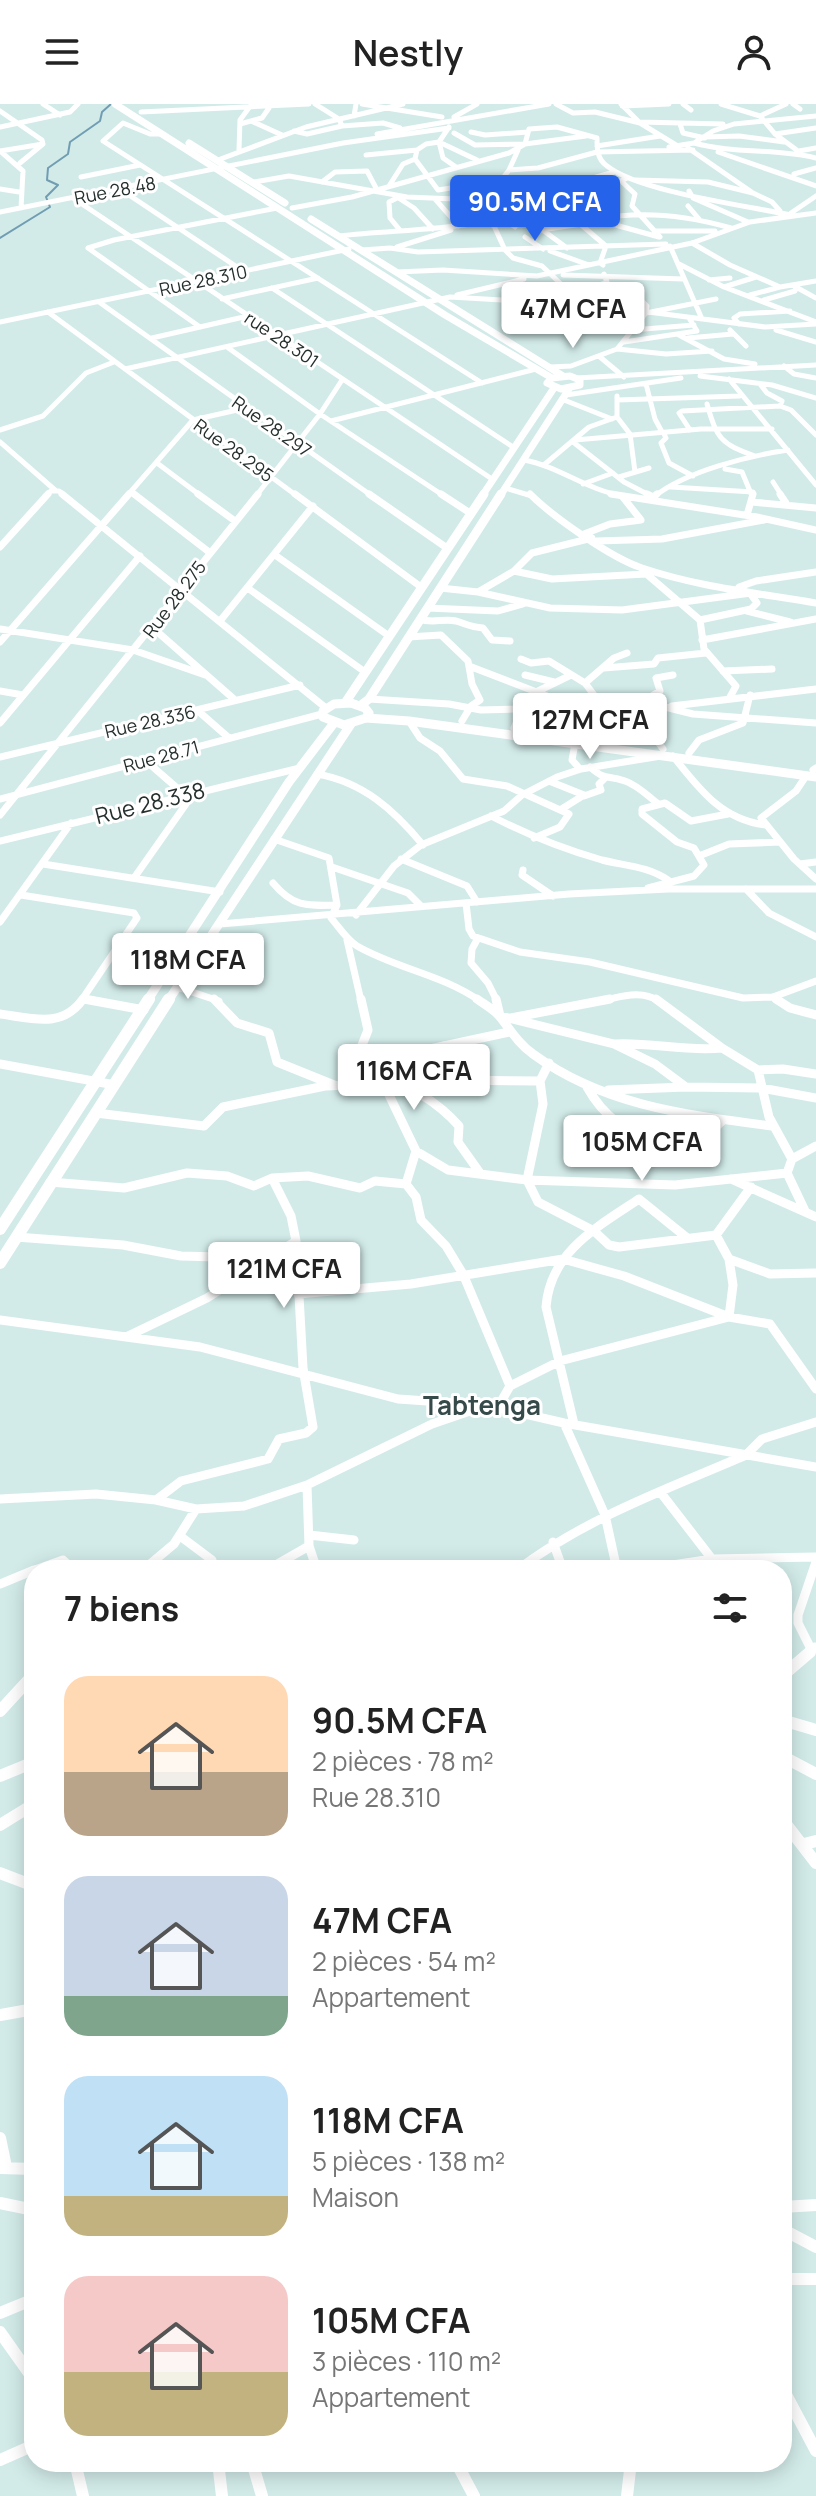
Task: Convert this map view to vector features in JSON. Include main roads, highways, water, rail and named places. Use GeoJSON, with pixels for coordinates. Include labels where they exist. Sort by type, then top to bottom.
{"type":"FeatureCollection","features":[{"type":"Feature","properties":{"kind":"main road"},"geometry":{"type":"LineString","coordinates":[[0,1263],[274,839],[351,724],[366,708],[408,637],[566,395],[578,382],[563,376],[292,208],[141,108],[128,104]]}},
{"type":"Feature","properties":{"kind":"main road"},"geometry":{"type":"LineString","coordinates":[[117,105],[426,303],[536,369],[566,395]]}},
{"type":"Feature","properties":{"kind":"main road"},"geometry":{"type":"LineString","coordinates":[[345,703],[553,383],[563,376]]}},
{"type":"Feature","properties":{"kind":"main road"},"geometry":{"type":"LineString","coordinates":[[351,724],[334,723],[324,711],[345,703],[366,708]]}},
{"type":"Feature","properties":{"kind":"main road"},"geometry":{"type":"LineString","coordinates":[[2,1223],[300,768],[334,723]]}},
{"type":"Feature","properties":{"kind":"waterway"},"geometry":{"type":"LineString","coordinates":[[0,238],[50,207],[46,197],[58,185],[47,180],[48,168],[68,154],[70,142],[100,121],[102,112],[111,104]]}},
{"type":"Feature","properties":{"kind":"district","name":"Tabtenga"},"geometry":{"type":"Point","coordinates":[482,1405]}}]}
